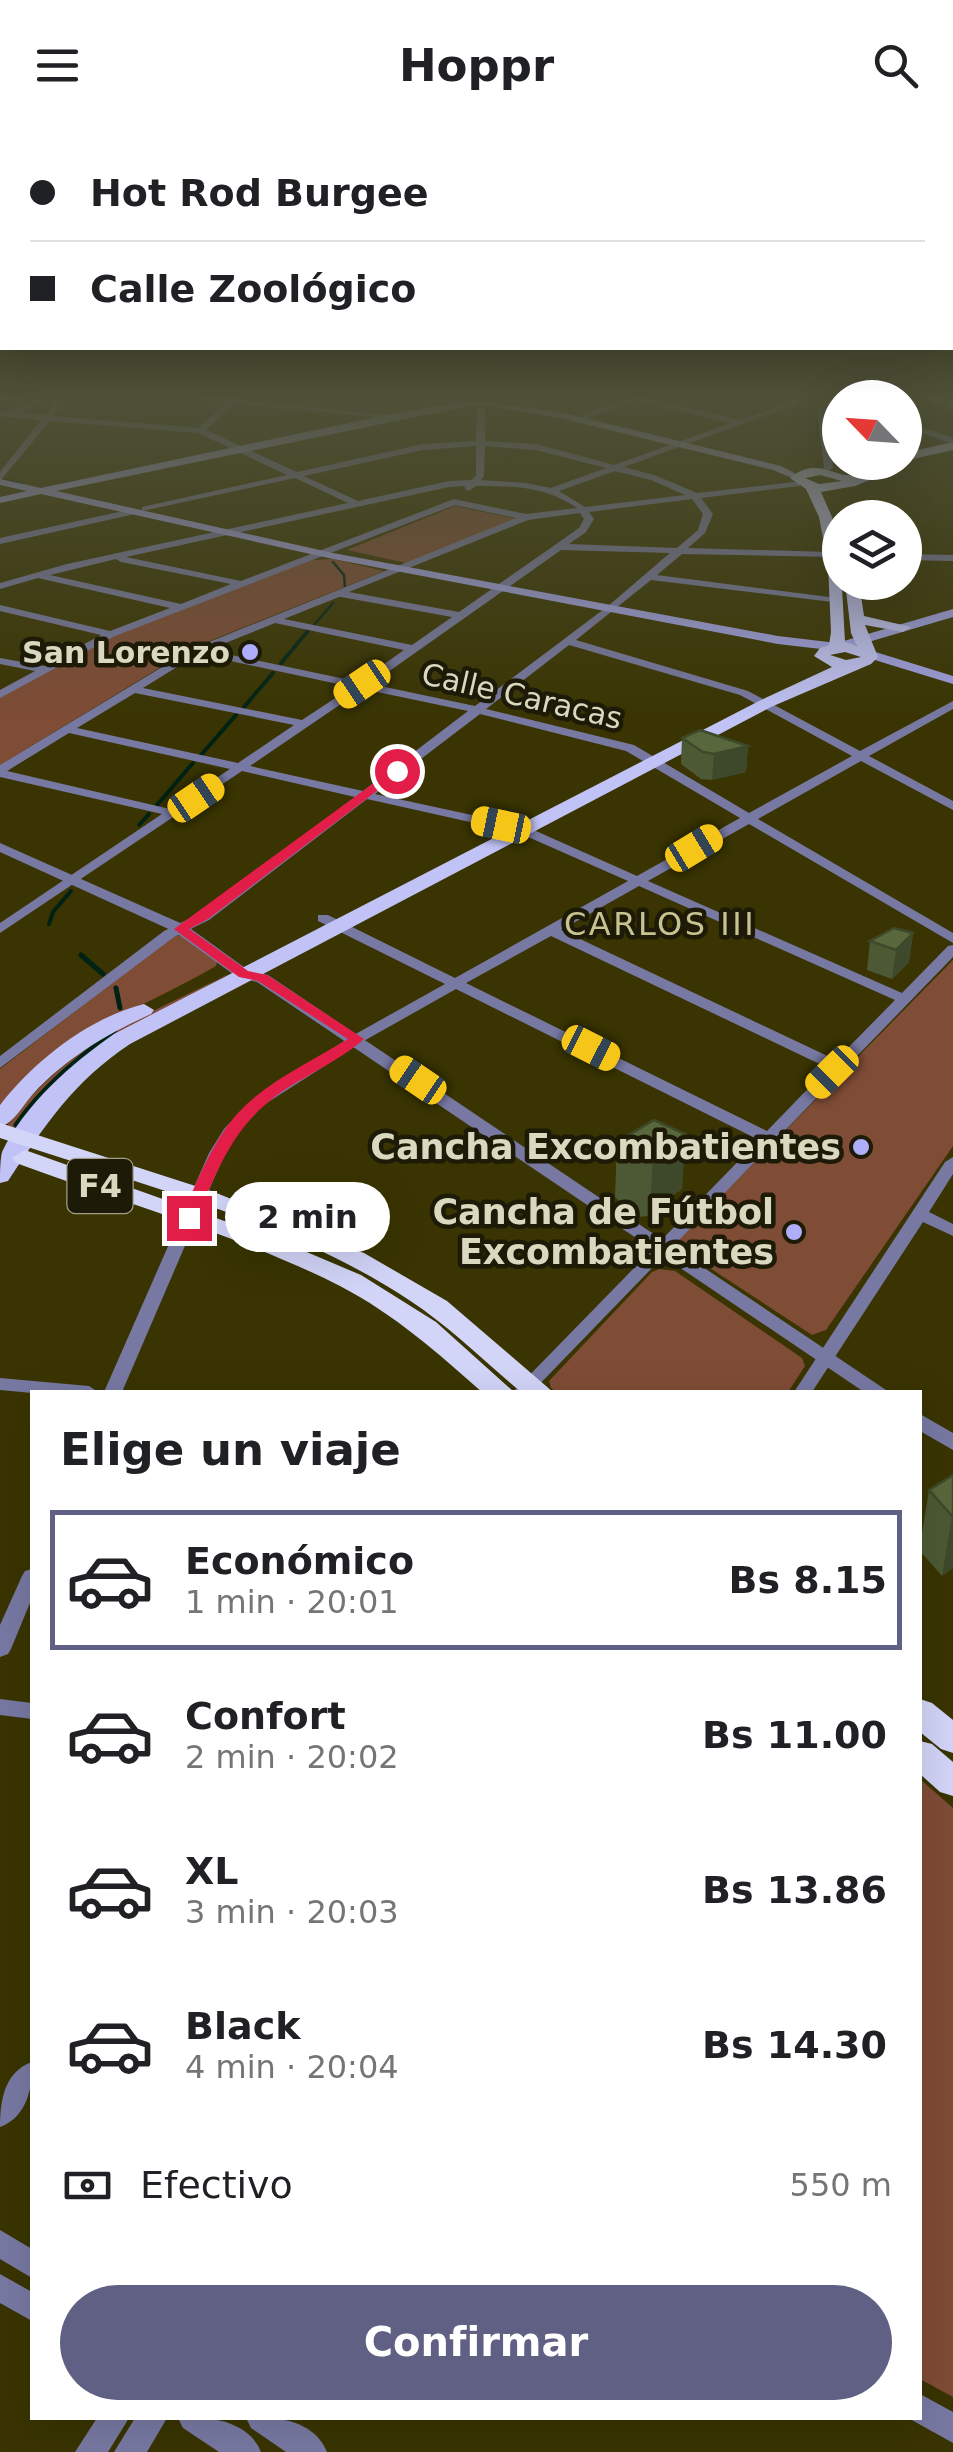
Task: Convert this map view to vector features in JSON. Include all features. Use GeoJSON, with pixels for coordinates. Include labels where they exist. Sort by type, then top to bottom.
{"type":"FeatureCollection","features":[{"type":"Feature","properties":{"kind":"highway","name":"F4"},"geometry":{"type":"LineString","coordinates":[[7,1149],[332,1248],[444,1310],[530,1390]]}},
{"type":"Feature","properties":{"kind":"highway","name":"F4"},"geometry":{"type":"LineString","coordinates":[[193,1208],[351,1281],[426,1328],[497,1390]]}},
{"type":"Feature","properties":{"kind":"highway"},"geometry":{"type":"LineString","coordinates":[[922,1714],[953,1740]]}},
{"type":"Feature","properties":{"kind":"highway"},"geometry":{"type":"LineString","coordinates":[[922,1756],[953,1782]]}},
{"type":"Feature","properties":{"kind":"main road"},"geometry":{"type":"LineString","coordinates":[[107,505],[408,569],[831,651],[867,649],[953,680]]}},
{"type":"Feature","properties":{"kind":"main road"},"geometry":{"type":"LineString","coordinates":[[130,505],[235,532]]}},
{"type":"Feature","properties":{"kind":"main road"},"geometry":{"type":"LineString","coordinates":[[758,700],[869,660],[854,600]]}},
{"type":"Feature","properties":{"kind":"main road"},"geometry":{"type":"LineString","coordinates":[[7,1149],[64,1083],[104,1050],[501,825],[648,757],[758,700],[831,651],[838,601]]}},
{"type":"Feature","properties":{"kind":"main road"},"geometry":{"type":"LineString","coordinates":[[867,649],[903,627],[953,613]]}},
{"type":"Feature","properties":{"kind":"main road"},"geometry":{"type":"LineString","coordinates":[[857,619],[903,627]]}},
{"type":"Feature","properties":{"kind":"main road"},"geometry":{"type":"LineString","coordinates":[[831,651],[850,665],[930,674]]}},
{"type":"Feature","properties":{"kind":"main road"},"geometry":{"type":"LineString","coordinates":[[331,921],[523,830],[648,757]]}},
{"type":"Feature","properties":{"kind":"main road"},"geometry":{"type":"LineString","coordinates":[[0,1120],[32,1080],[97,1032],[248,968]]}},
{"type":"Feature","properties":{"kind":"street"},"geometry":{"type":"LineString","coordinates":[[145,509],[162,505]]}},
{"type":"Feature","properties":{"kind":"street"},"geometry":{"type":"LineString","coordinates":[[0,586],[342,505]]}},
{"type":"Feature","properties":{"kind":"street"},"geometry":{"type":"LineString","coordinates":[[0,695],[111,634],[446,505]]}},
{"type":"Feature","properties":{"kind":"street"},"geometry":{"type":"LineString","coordinates":[[470,505],[526,517]]}},
{"type":"Feature","properties":{"kind":"street"},"geometry":{"type":"LineString","coordinates":[[0,929],[241,768],[559,547],[589,523],[579,505]]}},
{"type":"Feature","properties":{"kind":"street"},"geometry":{"type":"LineString","coordinates":[[0,772],[196,651],[408,569],[526,517],[599,505]]}},
{"type":"Feature","properties":{"kind":"street"},"geometry":{"type":"LineString","coordinates":[[0,1064],[612,608],[682,550],[707,522],[704,505]]}},
{"type":"Feature","properties":{"kind":"street"},"geometry":{"type":"LineString","coordinates":[[0,541],[132,512]]}},
{"type":"Feature","properties":{"kind":"street"},"geometry":{"type":"LineString","coordinates":[[559,547],[822,555]]}},
{"type":"Feature","properties":{"kind":"street"},"geometry":{"type":"LineString","coordinates":[[922,557],[953,558]]}},
{"type":"Feature","properties":{"kind":"street"},"geometry":{"type":"LineString","coordinates":[[113,558],[243,584]]}},
{"type":"Feature","properties":{"kind":"street"},"geometry":{"type":"LineString","coordinates":[[36,575],[182,607]]}},
{"type":"Feature","properties":{"kind":"street"},"geometry":{"type":"LineString","coordinates":[[650,576],[838,601]]}},
{"type":"Feature","properties":{"kind":"street"},"geometry":{"type":"LineString","coordinates":[[340,594],[461,616]]}},
{"type":"Feature","properties":{"kind":"street"},"geometry":{"type":"LineString","coordinates":[[0,608],[111,634]]}},
{"type":"Feature","properties":{"kind":"street"},"geometry":{"type":"LineString","coordinates":[[274,620],[414,649]]}},
{"type":"Feature","properties":{"kind":"street"},"geometry":{"type":"LineString","coordinates":[[566,642],[758,700],[953,806]]}},
{"type":"Feature","properties":{"kind":"street","name":"Calle Caracas"},"geometry":{"type":"LineString","coordinates":[[196,651],[478,710],[648,757],[953,940]]}},
{"type":"Feature","properties":{"kind":"street"},"geometry":{"type":"LineString","coordinates":[[0,660],[45,670]]}},
{"type":"Feature","properties":{"kind":"street"},"geometry":{"type":"LineString","coordinates":[[132,689],[304,724]]}},
{"type":"Feature","properties":{"kind":"street"},"geometry":{"type":"LineString","coordinates":[[113,1390],[217,1153],[243,1116],[268,1095],[357,1039],[953,704]]}},
{"type":"Feature","properties":{"kind":"street"},"geometry":{"type":"LineString","coordinates":[[933,715],[953,725]]}},
{"type":"Feature","properties":{"kind":"street"},"geometry":{"type":"LineString","coordinates":[[66,729],[523,830],[904,999]]}},
{"type":"Feature","properties":{"kind":"street"},"geometry":{"type":"LineString","coordinates":[[0,772],[173,813]]}},
{"type":"Feature","properties":{"kind":"street"},"geometry":{"type":"LineString","coordinates":[[0,836],[187,926],[875,1390]]}},
{"type":"Feature","properties":{"kind":"street"},"geometry":{"type":"LineString","coordinates":[[0,847],[79,877]]}},
{"type":"Feature","properties":{"kind":"street"},"geometry":{"type":"LineString","coordinates":[[0,908],[22,914]]}},
{"type":"Feature","properties":{"kind":"street"},"geometry":{"type":"LineString","coordinates":[[331,921],[768,1138]]}},
{"type":"Feature","properties":{"kind":"street"},"geometry":{"type":"LineString","coordinates":[[550,930],[838,1067]]}},
{"type":"Feature","properties":{"kind":"street"},"geometry":{"type":"LineString","coordinates":[[530,1390],[661,1246],[953,949]]}},
{"type":"Feature","properties":{"kind":"street"},"geometry":{"type":"LineString","coordinates":[[804,1390],[953,1162]]}},
{"type":"Feature","properties":{"kind":"street"},"geometry":{"type":"LineString","coordinates":[[919,1213],[953,1231]]}},
{"type":"Feature","properties":{"kind":"street"},"geometry":{"type":"LineString","coordinates":[[0,1384],[67,1390]]}},
{"type":"Feature","properties":{"kind":"street"},"geometry":{"type":"LineString","coordinates":[[922,1422],[953,1443]]}},
{"type":"Feature","properties":{"kind":"street"},"geometry":{"type":"LineString","coordinates":[[0,1649],[30,1581]]}},
{"type":"Feature","properties":{"kind":"street"},"geometry":{"type":"LineString","coordinates":[[0,1707],[30,1711]]}},
{"type":"Feature","properties":{"kind":"street"},"geometry":{"type":"LineString","coordinates":[[0,2114],[30,2076]]}},
{"type":"Feature","properties":{"kind":"street"},"geometry":{"type":"LineString","coordinates":[[0,2243],[30,2264]]}},
{"type":"Feature","properties":{"kind":"street"},"geometry":{"type":"LineString","coordinates":[[0,2286],[30,2307]]}},
{"type":"Feature","properties":{"kind":"street"},"geometry":{"type":"LineString","coordinates":[[922,2410],[953,2428]]}},
{"type":"Feature","properties":{"kind":"street"},"geometry":{"type":"LineString","coordinates":[[90,2452],[113,2420]]}},
{"type":"Feature","properties":{"kind":"street"},"geometry":{"type":"LineString","coordinates":[[129,2452],[151,2420]]}},
{"type":"Feature","properties":{"kind":"street"},"geometry":{"type":"LineString","coordinates":[[197,2420],[246,2452]]}},
{"type":"Feature","properties":{"kind":"street"},"geometry":{"type":"LineString","coordinates":[[264,2420],[312,2452]]}},
{"type":"Feature","properties":{"kind":"shaded area"},"geometry":{"type":"Polygon","coordinates":[[[455,506],[517,519],[411,564],[347,550],[455,506]]]}},
{"type":"Feature","properties":{"kind":"shaded area"},"geometry":{"type":"Polygon","coordinates":[[[333,559],[384,571],[192,648],[0,765],[0,697],[113,636],[311,560],[333,559]]]}},
{"type":"Feature","properties":{"kind":"shaded area"},"geometry":{"type":"Polygon","coordinates":[[[180,935],[217,962],[216,966],[74,1042],[47,1060],[0,1105],[0,1069],[172,937],[180,935]]]}},
{"type":"Feature","properties":{"kind":"shaded area"},"geometry":{"type":"Polygon","coordinates":[[[953,960],[953,1146],[826,1330],[812,1335],[676,1242],[953,960]]]}},
{"type":"Feature","properties":{"kind":"shaded area"},"geometry":{"type":"Polygon","coordinates":[[[232,972],[160,1012],[17,1131],[6,1127],[55,1073],[81,1053],[138,1019],[232,972]]]}},
{"type":"Feature","properties":{"kind":"shaded area"},"geometry":{"type":"Polygon","coordinates":[[[675,1271],[802,1358],[805,1366],[789,1390],[551,1388],[549,1381],[652,1272],[675,1271]]]}},
{"type":"Feature","properties":{"kind":"shaded area"},"geometry":{"type":"Polygon","coordinates":[[[922,1781],[953,1808],[953,2397],[922,2380],[922,1781]]]}},
{"type":"Feature","properties":{"kind":"building"},"geometry":{"type":"Polygon","coordinates":[[[700,730],[748,746],[714,754],[703,752],[682,738],[700,730]]]}},
{"type":"Feature","properties":{"kind":"building"},"geometry":{"type":"Polygon","coordinates":[[[894,928],[913,933],[896,950],[870,941],[894,928]]]}},
{"type":"Feature","properties":{"kind":"building"},"geometry":{"type":"Polygon","coordinates":[[[654,1120],[685,1134],[653,1156],[653,1160],[638,1161],[617,1142],[654,1120]]]}},
{"type":"Feature","properties":{"kind":"building"},"geometry":{"type":"Polygon","coordinates":[[[953,1475],[953,1515],[952,1516],[929,1490],[953,1475]]]}},
{"type":"Feature","properties":{"kind":"waterway"},"geometry":{"type":"LineString","coordinates":[[333,562],[344,575],[345,587]]}},
{"type":"Feature","properties":{"kind":"waterway"},"geometry":{"type":"LineString","coordinates":[[314,625],[333,603]]}},
{"type":"Feature","properties":{"kind":"waterway"},"geometry":{"type":"LineString","coordinates":[[281,663],[308,631]]}},
{"type":"Feature","properties":{"kind":"waterway"},"geometry":{"type":"LineString","coordinates":[[244,707],[273,673]]}},
{"type":"Feature","properties":{"kind":"waterway"},"geometry":{"type":"LineString","coordinates":[[201,755],[236,715]]}},
{"type":"Feature","properties":{"kind":"waterway"},"geometry":{"type":"LineString","coordinates":[[157,805],[193,763]]}},
{"type":"Feature","properties":{"kind":"waterway"},"geometry":{"type":"LineString","coordinates":[[139,825],[149,814]]}},
{"type":"Feature","properties":{"kind":"waterway"},"geometry":{"type":"LineString","coordinates":[[49,924],[53,912],[71,891]]}},
{"type":"Feature","properties":{"kind":"waterway"},"geometry":{"type":"LineString","coordinates":[[81,955],[103,974]]}},
{"type":"Feature","properties":{"kind":"waterway"},"geometry":{"type":"LineString","coordinates":[[116,988],[120,1008]]}},
{"type":"Feature","properties":{"kind":"waterway"},"geometry":{"type":"LineString","coordinates":[[16,1125],[49,1085],[115,1030]]}},
{"type":"Feature","properties":{"kind":"place","name":"San Lorenzo"},"geometry":{"type":"Point","coordinates":[250,652]}},
{"type":"Feature","properties":{"kind":"place","name":"Cancha Excombatientes"},"geometry":{"type":"Point","coordinates":[861,1147]}},
{"type":"Feature","properties":{"kind":"place","name":"Cancha de Fútbol Excombatientes"},"geometry":{"type":"Point","coordinates":[794,1232]}},
{"type":"Feature","properties":{"kind":"district","name":"CARLOS III"},"geometry":{"type":"Point","coordinates":[660,924]}},
{"type":"Feature","properties":{"kind":"route"},"geometry":{"type":"LineString","coordinates":[[189,1218],[217,1153],[243,1116],[268,1095],[357,1039],[262,978],[243,974],[180,929],[204,916],[397,771]]}}]}
